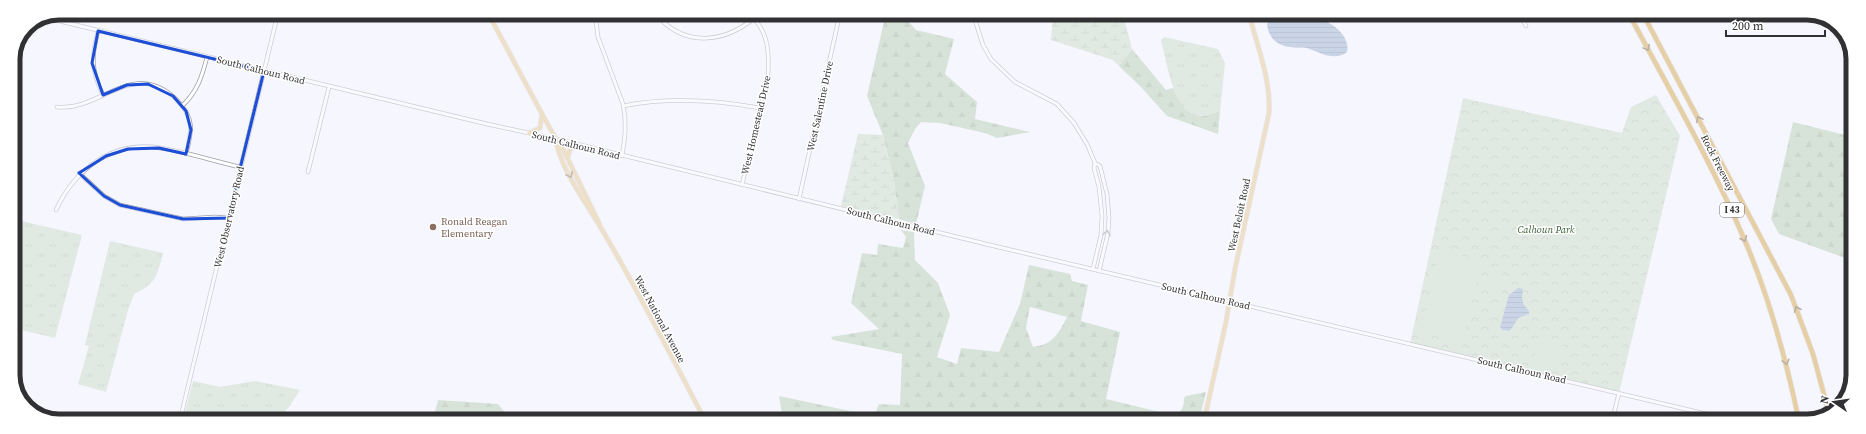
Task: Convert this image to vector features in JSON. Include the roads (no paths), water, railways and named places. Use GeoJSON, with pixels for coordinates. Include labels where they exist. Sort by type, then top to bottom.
{"type":"FeatureCollection","features":[{"type":"Feature","properties":{"kind":"highway","name":"Rock Freeway"},"geometry":{"type":"LineString","coordinates":[[1632,20],[1724,193],[1746,242],[1759,275],[1777,330],[1796,414]]}},
{"type":"Feature","properties":{"kind":"highway","name":"Rock Freeway"},"geometry":{"type":"LineString","coordinates":[[1646,20],[1791,295],[1814,354],[1828,408]]}},
{"type":"Feature","properties":{"kind":"main road","name":"West National Avenue"},"geometry":{"type":"LineString","coordinates":[[492,20],[542,114],[563,149],[591,204],[600,226],[701,414]]}},
{"type":"Feature","properties":{"kind":"main road","name":"West Beloit Road"},"geometry":{"type":"LineString","coordinates":[[1206,414],[1269,113],[1269,96],[1266,74],[1251,20]]}},
{"type":"Feature","properties":{"kind":"main road"},"geometry":{"type":"LineString","coordinates":[[529,133],[540,128],[542,114]]}},
{"type":"Feature","properties":{"kind":"main road","name":"West National Avenue"},"geometry":{"type":"LineString","coordinates":[[556,139],[557,150],[592,216],[600,226]]}},
{"type":"Feature","properties":{"kind":"main road"},"geometry":{"type":"LineString","coordinates":[[569,161],[569,152],[576,144]]}},
{"type":"Feature","properties":{"kind":"street","name":"South Calhoun Road"},"geometry":{"type":"LineString","coordinates":[[56,20],[329,87],[556,139],[1099,271],[1707,414]]}},
{"type":"Feature","properties":{"kind":"street","name":"West Observatory Road"},"geometry":{"type":"LineString","coordinates":[[181,414],[276,20]]}},
{"type":"Feature","properties":{"kind":"street"},"geometry":{"type":"LineString","coordinates":[[595,20],[598,37],[623,106],[626,127],[622,156]]}},
{"type":"Feature","properties":{"kind":"street"},"geometry":{"type":"LineString","coordinates":[[662,20],[677,32],[699,38],[722,37],[733,33],[752,20]]}},
{"type":"Feature","properties":{"kind":"street","name":"West Homestead Drive"},"geometry":{"type":"LineString","coordinates":[[742,185],[768,75],[768,51],[763,32],[755,20]]}},
{"type":"Feature","properties":{"kind":"street","name":"West Salentine Drive"},"geometry":{"type":"LineString","coordinates":[[799,199],[838,20]]}},
{"type":"Feature","properties":{"kind":"street"},"geometry":{"type":"LineString","coordinates":[[1523,20],[1526,26]]}},
{"type":"Feature","properties":{"kind":"street"},"geometry":{"type":"LineString","coordinates":[[976,22],[983,45],[991,59],[1015,82],[1057,104],[1074,123],[1096,162],[1100,166],[1106,189],[1109,218],[1108,233],[1099,271]]}},
{"type":"Feature","properties":{"kind":"street"},"geometry":{"type":"LineString","coordinates":[[98,31],[92,63],[102,95]]}},
{"type":"Feature","properties":{"kind":"street"},"geometry":{"type":"LineString","coordinates":[[182,106],[194,94],[207,57]]}},
{"type":"Feature","properties":{"kind":"street"},"geometry":{"type":"LineString","coordinates":[[57,108],[68,108],[78,105],[127,86],[148,84],[164,90],[182,106],[189,117],[191,124],[191,135],[186,154]]}},
{"type":"Feature","properties":{"kind":"street"},"geometry":{"type":"LineString","coordinates":[[308,172],[329,87]]}},
{"type":"Feature","properties":{"kind":"street"},"geometry":{"type":"LineString","coordinates":[[623,106],[667,100],[737,104],[760,108]]}},
{"type":"Feature","properties":{"kind":"street"},"geometry":{"type":"LineString","coordinates":[[56,210],[64,194],[80,173],[93,163],[106,156],[128,149],[159,148],[240,167]]}},
{"type":"Feature","properties":{"kind":"street"},"geometry":{"type":"LineString","coordinates":[[1093,269],[1102,217],[1100,190],[1094,168],[1096,162]]}},
{"type":"Feature","properties":{"kind":"street"},"geometry":{"type":"LineString","coordinates":[[80,173],[104,196],[120,205],[183,219],[215,217],[228,218]]}},
{"type":"Feature","properties":{"kind":"street"},"geometry":{"type":"LineString","coordinates":[[1100,190],[1106,189]]}},
{"type":"Feature","properties":{"kind":"street"},"geometry":{"type":"LineString","coordinates":[[1102,217],[1109,218]]}},
{"type":"Feature","properties":{"kind":"street"},"geometry":{"type":"LineString","coordinates":[[1614,414],[1619,393]]}},
{"type":"Feature","properties":{"kind":"water"},"geometry":{"type":"Polygon","coordinates":[[[1269,20],[1323,20],[1333,25],[1344,37],[1347,44],[1347,52],[1342,55],[1332,56],[1307,48],[1282,45],[1274,40],[1269,33],[1267,24],[1269,20]]]}},
{"type":"Feature","properties":{"kind":"water"},"geometry":{"type":"Polygon","coordinates":[[[1518,288],[1523,289],[1523,301],[1529,311],[1529,314],[1518,318],[1509,331],[1503,330],[1500,327],[1509,295],[1518,288]]]}},
{"type":"Feature","properties":{"kind":"place","name":"Ronald Reagan Elementary"},"geometry":{"type":"Point","coordinates":[433,227]}},
{"type":"Feature","properties":{"kind":"park label","name":"Calhoun Park"},"geometry":{"type":"Point","coordinates":[1546,229]}}]}
